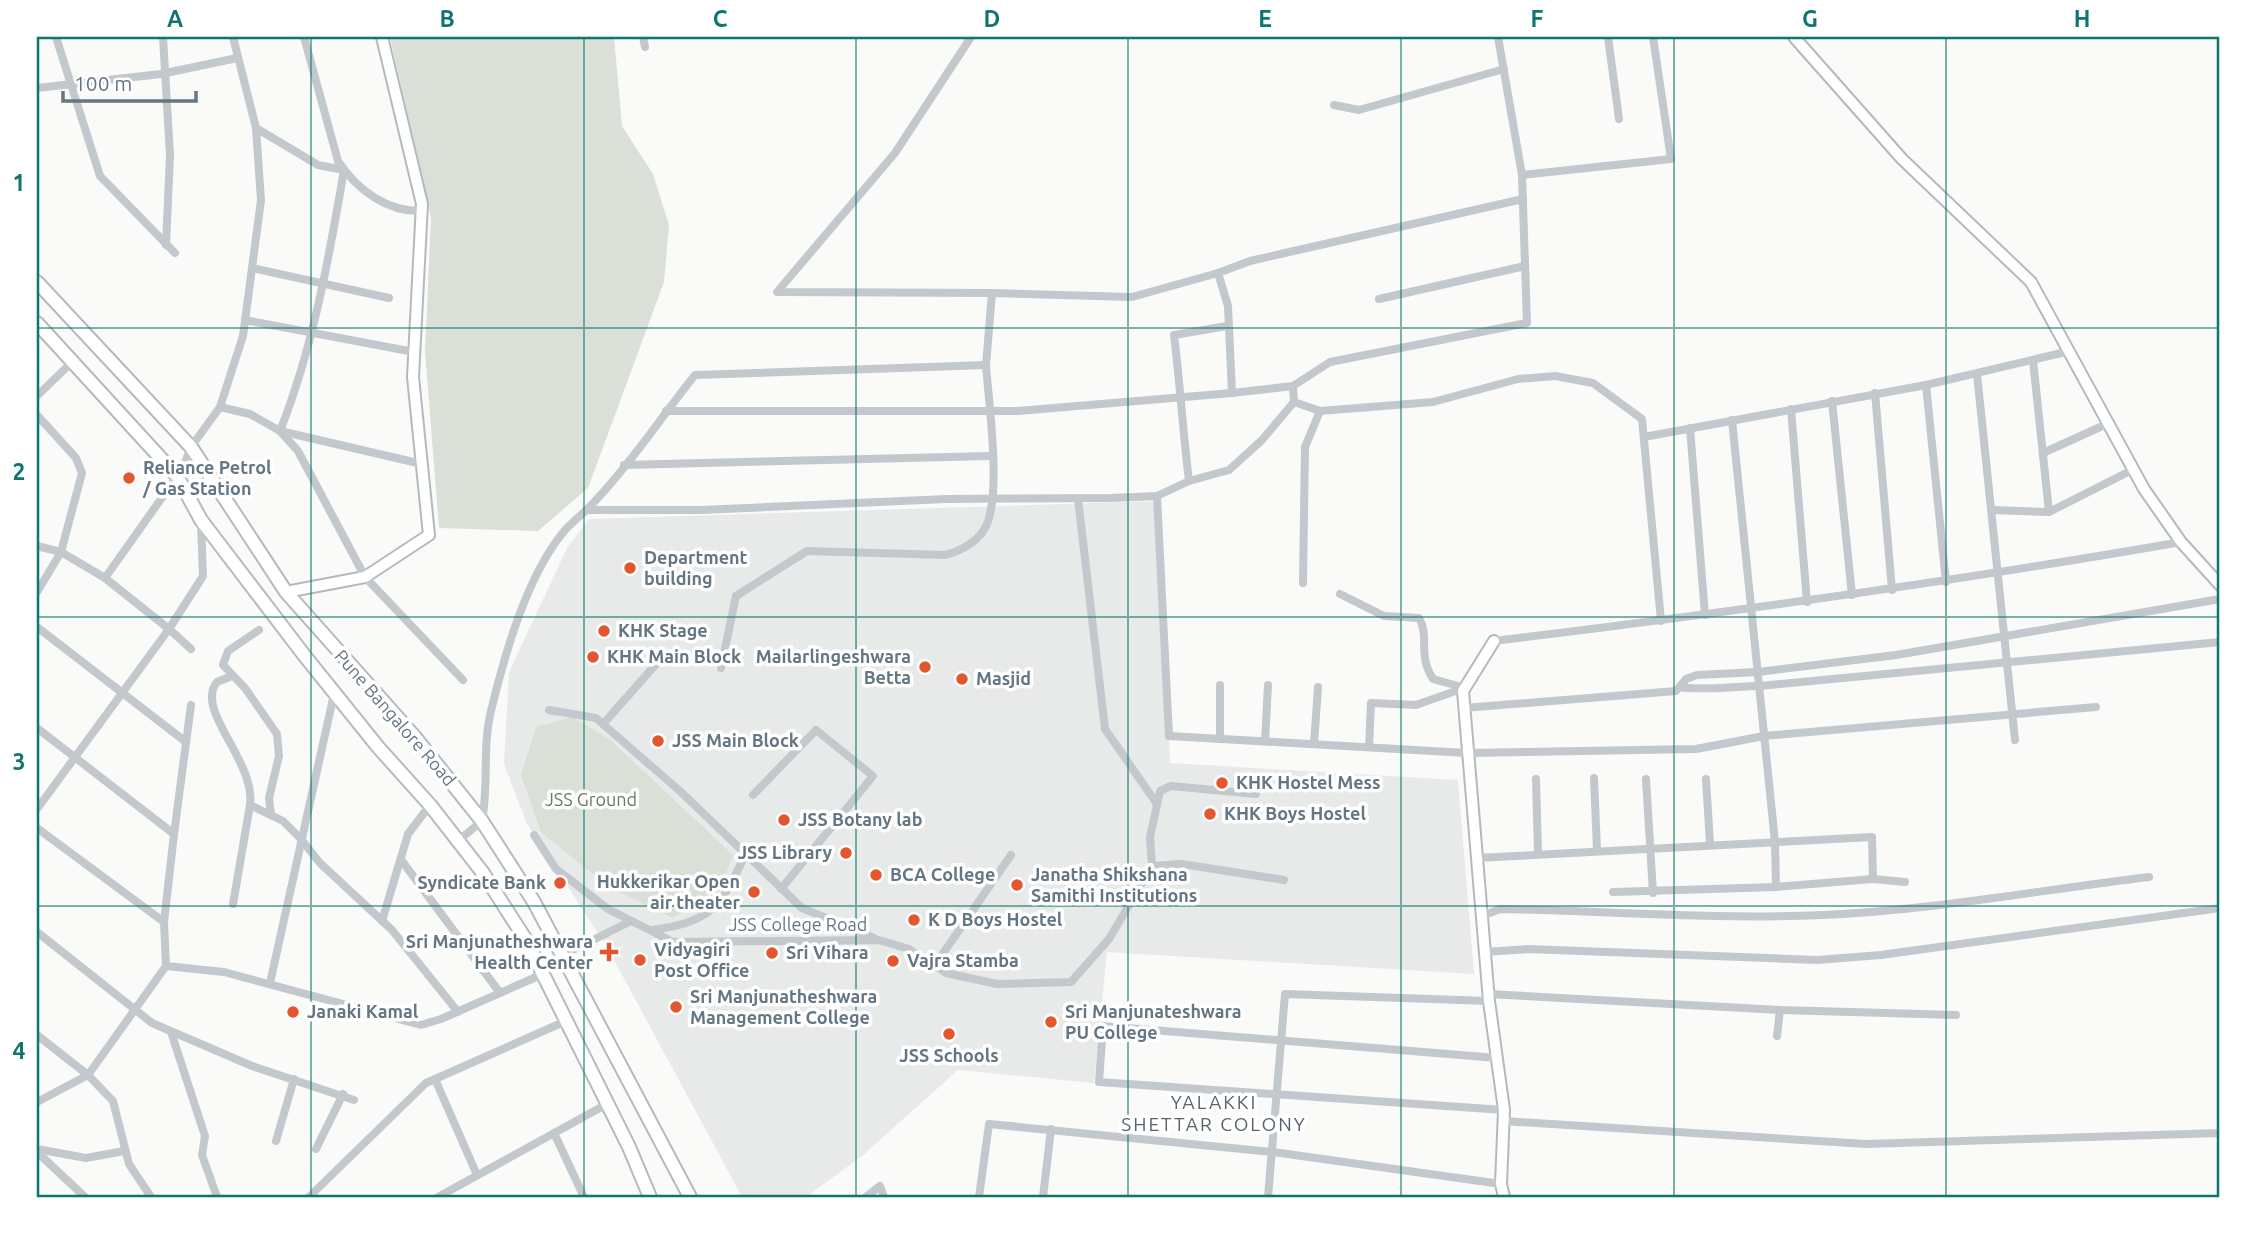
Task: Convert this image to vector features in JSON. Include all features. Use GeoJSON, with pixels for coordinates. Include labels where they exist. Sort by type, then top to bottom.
{"type":"FeatureCollection","features":[{"type":"Feature","properties":{"kind":"main road","name":"Pune Bangalore Road"},"geometry":{"type":"LineString","coordinates":[[37,282],[191,447],[286,592],[414,736],[482,821],[564,955],[690,1197]]}},
{"type":"Feature","properties":{"kind":"main road","name":"Pune Bangalore Road"},"geometry":{"type":"LineString","coordinates":[[37,323],[177,476],[201,520],[334,694],[459,840],[526,940],[650,1197]]}},
{"type":"Feature","properties":{"kind":"street"},"geometry":{"type":"LineString","coordinates":[[56,37],[100,176],[175,253]]}},
{"type":"Feature","properties":{"kind":"street"},"geometry":{"type":"LineString","coordinates":[[163,37],[170,155],[166,245]]}},
{"type":"Feature","properties":{"kind":"street"},"geometry":{"type":"LineString","coordinates":[[105,579],[177,476],[191,447],[220,407],[243,336],[261,200],[256,128],[233,37]]}},
{"type":"Feature","properties":{"kind":"street"},"geometry":{"type":"LineString","coordinates":[[304,37],[338,161],[344,170],[382,205],[422,212]]}},
{"type":"Feature","properties":{"kind":"street"},"geometry":{"type":"LineString","coordinates":[[286,592],[365,578],[429,535],[413,377],[422,212],[382,37]]}},
{"type":"Feature","properties":{"kind":"street"},"geometry":{"type":"LineString","coordinates":[[643,37],[645,47]]}},
{"type":"Feature","properties":{"kind":"street"},"geometry":{"type":"LineString","coordinates":[[971,37],[895,153],[777,292],[1132,297],[1250,261],[1522,199]]}},
{"type":"Feature","properties":{"kind":"street"},"geometry":{"type":"LineString","coordinates":[[666,411],[989,412],[1232,393],[1293,386],[1330,362],[1527,323],[1522,175],[1498,37]]}},
{"type":"Feature","properties":{"kind":"street"},"geometry":{"type":"LineString","coordinates":[[1608,37],[1619,119]]}},
{"type":"Feature","properties":{"kind":"street"},"geometry":{"type":"LineString","coordinates":[[1522,175],[1671,159],[1653,37]]}},
{"type":"Feature","properties":{"kind":"street"},"geometry":{"type":"LineString","coordinates":[[1794,37],[1902,159],[2031,282],[2134,470],[2181,542],[2220,585]]}},
{"type":"Feature","properties":{"kind":"street"},"geometry":{"type":"LineString","coordinates":[[37,88],[165,73],[237,58]]}},
{"type":"Feature","properties":{"kind":"street"},"geometry":{"type":"LineString","coordinates":[[1334,105],[1359,110],[1504,69]]}},
{"type":"Feature","properties":{"kind":"street"},"geometry":{"type":"LineString","coordinates":[[256,128],[318,164],[344,170]]}},
{"type":"Feature","properties":{"kind":"street"},"geometry":{"type":"LineString","coordinates":[[280,431],[295,393],[322,284],[344,170]]}},
{"type":"Feature","properties":{"kind":"street"},"geometry":{"type":"LineString","coordinates":[[1379,299],[1525,266]]}},
{"type":"Feature","properties":{"kind":"street"},"geometry":{"type":"LineString","coordinates":[[252,268],[389,298]]}},
{"type":"Feature","properties":{"kind":"street"},"geometry":{"type":"LineString","coordinates":[[1218,272],[1228,306],[1232,393]]}},
{"type":"Feature","properties":{"kind":"street"},"geometry":{"type":"LineString","coordinates":[[721,668],[736,597],[807,551],[931,555],[962,551],[986,527],[993,501],[986,366],[992,293]]}},
{"type":"Feature","properties":{"kind":"street"},"geometry":{"type":"LineString","coordinates":[[245,320],[414,352]]}},
{"type":"Feature","properties":{"kind":"street"},"geometry":{"type":"LineString","coordinates":[[1189,481],[1178,398],[1179,376],[1174,335],[1227,326]]}},
{"type":"Feature","properties":{"kind":"street"},"geometry":{"type":"LineString","coordinates":[[1644,437],[1977,374],[2070,351]]}},
{"type":"Feature","properties":{"kind":"street"},"geometry":{"type":"LineString","coordinates":[[2033,360],[2049,512]]}},
{"type":"Feature","properties":{"kind":"street"},"geometry":{"type":"LineString","coordinates":[[37,396],[73,361]]}},
{"type":"Feature","properties":{"kind":"street"},"geometry":{"type":"LineString","coordinates":[[459,840],[482,821],[488,792],[485,750],[490,713],[510,641],[538,574],[565,530],[586,510],[624,465],[695,374],[986,366]]}},
{"type":"Feature","properties":{"kind":"street"},"geometry":{"type":"LineString","coordinates":[[1977,374],[2015,740]]}},
{"type":"Feature","properties":{"kind":"street"},"geometry":{"type":"LineString","coordinates":[[1294,402],[1320,411],[1433,402],[1518,379],[1555,376],[1593,383],[1642,419],[1661,621]]}},
{"type":"Feature","properties":{"kind":"street"},"geometry":{"type":"LineString","coordinates":[[1926,384],[1946,582]]}},
{"type":"Feature","properties":{"kind":"street"},"geometry":{"type":"LineString","coordinates":[[586,510],[702,510],[946,499],[993,501],[1157,496],[1189,481],[1229,470],[1262,440],[1294,402],[1293,386]]}},
{"type":"Feature","properties":{"kind":"street"},"geometry":{"type":"LineString","coordinates":[[1875,393],[1892,590]]}},
{"type":"Feature","properties":{"kind":"street"},"geometry":{"type":"LineString","coordinates":[[1832,401],[1852,595]]}},
{"type":"Feature","properties":{"kind":"street"},"geometry":{"type":"LineString","coordinates":[[220,407],[250,414],[280,431],[422,464]]}},
{"type":"Feature","properties":{"kind":"street"},"geometry":{"type":"LineString","coordinates":[[1791,409],[1807,602]]}},
{"type":"Feature","properties":{"kind":"street"},"geometry":{"type":"LineString","coordinates":[[1303,583],[1304,447],[1320,411]]}},
{"type":"Feature","properties":{"kind":"street"},"geometry":{"type":"LineString","coordinates":[[37,415],[76,458],[82,473],[61,552],[37,592]]}},
{"type":"Feature","properties":{"kind":"street"},"geometry":{"type":"LineString","coordinates":[[1732,419],[1775,842],[1776,887]]}},
{"type":"Feature","properties":{"kind":"street"},"geometry":{"type":"LineString","coordinates":[[2043,453],[2109,423]]}},
{"type":"Feature","properties":{"kind":"street"},"geometry":{"type":"LineString","coordinates":[[1690,428],[1705,615]]}},
{"type":"Feature","properties":{"kind":"street"},"geometry":{"type":"LineString","coordinates":[[280,431],[298,451],[365,578],[463,680]]}},
{"type":"Feature","properties":{"kind":"street"},"geometry":{"type":"LineString","coordinates":[[624,465],[991,456]]}},
{"type":"Feature","properties":{"kind":"street"},"geometry":{"type":"LineString","coordinates":[[1991,510],[2049,512],[2134,470]]}},
{"type":"Feature","properties":{"kind":"street"},"geometry":{"type":"LineString","coordinates":[[1157,496],[1169,736],[1467,753],[1696,749],[1764,736],[2095,707]]}},
{"type":"Feature","properties":{"kind":"street"},"geometry":{"type":"LineString","coordinates":[[1077,499],[1105,729],[1157,804]]}},
{"type":"Feature","properties":{"kind":"street"},"geometry":{"type":"LineString","coordinates":[[37,809],[169,629],[203,576],[201,520]]}},
{"type":"Feature","properties":{"kind":"street"},"geometry":{"type":"LineString","coordinates":[[1504,1197],[1501,1184],[1504,1116],[1488,997],[1464,708],[1465,688],[1494,640],[1751,610],[1892,590],[2181,542]]}},
{"type":"Feature","properties":{"kind":"street"},"geometry":{"type":"LineString","coordinates":[[37,546],[61,552],[105,579],[191,649]]}},
{"type":"Feature","properties":{"kind":"street"},"geometry":{"type":"LineString","coordinates":[[1340,594],[1384,616],[1419,618],[1424,626],[1422,648],[1426,668],[1433,679],[1465,688]]}},
{"type":"Feature","properties":{"kind":"street"},"geometry":{"type":"LineString","coordinates":[[1464,708],[1676,691],[1686,679],[1697,675],[1758,672],[1896,655],[2220,599]]}},
{"type":"Feature","properties":{"kind":"street"},"geometry":{"type":"LineString","coordinates":[[37,627],[186,742]]}},
{"type":"Feature","properties":{"kind":"street"},"geometry":{"type":"LineString","coordinates":[[259,630],[223,658],[225,669],[245,688],[279,742],[270,799],[271,815]]}},
{"type":"Feature","properties":{"kind":"street"},"geometry":{"type":"LineString","coordinates":[[1681,687],[1692,690],[1708,687],[1759,687],[2220,642]]}},
{"type":"Feature","properties":{"kind":"street"},"geometry":{"type":"LineString","coordinates":[[603,724],[658,662]]}},
{"type":"Feature","properties":{"kind":"street"},"geometry":{"type":"LineString","coordinates":[[232,676],[217,682],[211,699],[217,720],[247,775],[250,805],[233,904]]}},
{"type":"Feature","properties":{"kind":"street"},"geometry":{"type":"LineString","coordinates":[[1220,685],[1220,739]]}},
{"type":"Feature","properties":{"kind":"street"},"geometry":{"type":"LineString","coordinates":[[1265,741],[1268,685]]}},
{"type":"Feature","properties":{"kind":"street"},"geometry":{"type":"LineString","coordinates":[[1314,744],[1318,687]]}},
{"type":"Feature","properties":{"kind":"street"},"geometry":{"type":"LineString","coordinates":[[1369,747],[1371,703],[1416,705],[1465,688]]}},
{"type":"Feature","properties":{"kind":"street"},"geometry":{"type":"LineString","coordinates":[[270,983],[334,694]]}},
{"type":"Feature","properties":{"kind":"street"},"geometry":{"type":"LineString","coordinates":[[37,1102],[88,1075],[166,966],[164,922],[191,705]]}},
{"type":"Feature","properties":{"kind":"street"},"geometry":{"type":"LineString","coordinates":[[549,710],[596,718],[681,792],[803,908],[879,940]]}},
{"type":"Feature","properties":{"kind":"street"},"geometry":{"type":"LineString","coordinates":[[37,728],[174,834]]}},
{"type":"Feature","properties":{"kind":"street"},"geometry":{"type":"LineString","coordinates":[[752,795],[816,730],[873,776],[781,889]]}},
{"type":"Feature","properties":{"kind":"street"},"geometry":{"type":"LineString","coordinates":[[1594,778],[1597,850]]}},
{"type":"Feature","properties":{"kind":"street"},"geometry":{"type":"LineString","coordinates":[[1536,779],[1538,853]]}},
{"type":"Feature","properties":{"kind":"street"},"geometry":{"type":"LineString","coordinates":[[1646,779],[1653,893]]}},
{"type":"Feature","properties":{"kind":"street"},"geometry":{"type":"LineString","coordinates":[[1706,779],[1710,844]]}},
{"type":"Feature","properties":{"kind":"street"},"geometry":{"type":"LineString","coordinates":[[1256,794],[1171,786],[1160,791],[1150,837],[1152,866],[1182,864],[1284,880]]}},
{"type":"Feature","properties":{"kind":"street"},"geometry":{"type":"LineString","coordinates":[[250,805],[271,815],[300,838],[314,858],[382,922],[457,1012]]}},
{"type":"Feature","properties":{"kind":"street"},"geometry":{"type":"LineString","coordinates":[[382,922],[408,834],[430,805]]}},
{"type":"Feature","properties":{"kind":"street"},"geometry":{"type":"LineString","coordinates":[[37,828],[164,922]]}},
{"type":"Feature","properties":{"kind":"street","name":"JSS College Road"},"geometry":{"type":"LineString","coordinates":[[534,835],[556,869],[608,909],[673,942],[879,940],[909,949],[946,973],[997,984],[1071,982],[1109,939],[1152,866]]}},
{"type":"Feature","properties":{"kind":"street"},"geometry":{"type":"LineString","coordinates":[[1477,858],[1872,837],[1873,879]]}},
{"type":"Feature","properties":{"kind":"street"},"geometry":{"type":"LineString","coordinates":[[650,930],[689,925],[726,897],[745,855]]}},
{"type":"Feature","properties":{"kind":"street"},"geometry":{"type":"LineString","coordinates":[[935,965],[1012,855]]}},
{"type":"Feature","properties":{"kind":"street"},"geometry":{"type":"LineString","coordinates":[[401,861],[500,993]]}},
{"type":"Feature","properties":{"kind":"street"},"geometry":{"type":"LineString","coordinates":[[1482,916],[1500,909],[1755,918],[1827,915],[1981,902],[2049,889],[2149,877]]}},
{"type":"Feature","properties":{"kind":"street"},"geometry":{"type":"LineString","coordinates":[[1613,892],[1653,893],[1776,887],[1873,879],[1905,882]]}},
{"type":"Feature","properties":{"kind":"street"},"geometry":{"type":"LineString","coordinates":[[1485,952],[1528,949],[1817,960],[1881,955],[2220,908]]}},
{"type":"Feature","properties":{"kind":"street"},"geometry":{"type":"LineString","coordinates":[[564,955],[632,921]]}},
{"type":"Feature","properties":{"kind":"street"},"geometry":{"type":"LineString","coordinates":[[37,932],[152,1023],[252,1066],[343,1094],[354,1100]]}},
{"type":"Feature","properties":{"kind":"street"},"geometry":{"type":"LineString","coordinates":[[166,966],[224,972],[421,1025],[543,974]]}},
{"type":"Feature","properties":{"kind":"street"},"geometry":{"type":"LineString","coordinates":[[1268,1197],[1279,1093],[1280,1038],[1285,994],[1488,997],[1956,1015]]}},
{"type":"Feature","properties":{"kind":"street"},"geometry":{"type":"LineString","coordinates":[[1777,1036],[1780,1010]]}},
{"type":"Feature","properties":{"kind":"street"},"geometry":{"type":"LineString","coordinates":[[309,1197],[426,1083],[566,1021]]}},
{"type":"Feature","properties":{"kind":"street"},"geometry":{"type":"LineString","coordinates":[[1497,1058],[1280,1038],[1103,1026],[1099,1082],[1279,1093],[1504,1116],[1866,1144],[2220,1133]]}},
{"type":"Feature","properties":{"kind":"street"},"geometry":{"type":"LineString","coordinates":[[171,1032],[205,1136],[202,1155],[217,1197]]}},
{"type":"Feature","properties":{"kind":"street"},"geometry":{"type":"LineString","coordinates":[[37,1035],[88,1075],[113,1101],[124,1151],[151,1197]]}},
{"type":"Feature","properties":{"kind":"street"},"geometry":{"type":"LineString","coordinates":[[276,1141],[294,1079]]}},
{"type":"Feature","properties":{"kind":"street"},"geometry":{"type":"LineString","coordinates":[[435,1079],[477,1175]]}},
{"type":"Feature","properties":{"kind":"street"},"geometry":{"type":"LineString","coordinates":[[316,1149],[343,1094]]}},
{"type":"Feature","properties":{"kind":"street"},"geometry":{"type":"LineString","coordinates":[[438,1197],[607,1104]]}},
{"type":"Feature","properties":{"kind":"street"},"geometry":{"type":"LineString","coordinates":[[979,1197],[989,1124],[1273,1152],[1501,1184]]}},
{"type":"Feature","properties":{"kind":"street"},"geometry":{"type":"LineString","coordinates":[[1043,1197],[1051,1129]]}},
{"type":"Feature","properties":{"kind":"street"},"geometry":{"type":"LineString","coordinates":[[554,1133],[584,1197]]}},
{"type":"Feature","properties":{"kind":"street"},"geometry":{"type":"LineString","coordinates":[[37,1151],[86,1158],[124,1151]]}},
{"type":"Feature","properties":{"kind":"street"},"geometry":{"type":"LineString","coordinates":[[37,1151],[85,1197]]}},
{"type":"Feature","properties":{"kind":"street"},"geometry":{"type":"LineString","coordinates":[[866,1197],[880,1186],[884,1197]]}},
{"type":"Feature","properties":{"kind":"shaded area","name":"Janatha Shikshana Samithi Institutions"},"geometry":{"type":"Polygon","coordinates":[[[1159,501],[1170,763],[1458,780],[1474,974],[1107,952],[1094,1083],[958,1070],[862,1156],[806,1197],[742,1197],[607,947],[527,824],[504,764],[509,672],[567,548],[589,519],[1159,501]]]}},
{"type":"Feature","properties":{"kind":"green space"},"geometry":{"type":"Polygon","coordinates":[[[390,37],[614,37],[622,126],[653,174],[669,225],[664,282],[588,488],[538,531],[439,528],[425,351],[431,218],[390,37]]]}},
{"type":"Feature","properties":{"kind":"green space","name":"JSS Ground"},"geometry":{"type":"Polygon","coordinates":[[[572,717],[609,739],[733,855],[717,897],[672,918],[609,887],[541,832],[521,775],[536,727],[572,717]]]}},
{"type":"Feature","properties":{"kind":"place","name":"Reliance Petrol / Gas Station"},"geometry":{"type":"Point","coordinates":[129,478]}},
{"type":"Feature","properties":{"kind":"place","name":"Department building"},"geometry":{"type":"Point","coordinates":[630,568]}},
{"type":"Feature","properties":{"kind":"place","name":"KHK Stage"},"geometry":{"type":"Point","coordinates":[604,631]}},
{"type":"Feature","properties":{"kind":"place","name":"KHK Main Block"},"geometry":{"type":"Point","coordinates":[593,657]}},
{"type":"Feature","properties":{"kind":"place","name":"Mailarlingeshwara Betta"},"geometry":{"type":"Point","coordinates":[925,667]}},
{"type":"Feature","properties":{"kind":"place","name":"Masjid"},"geometry":{"type":"Point","coordinates":[962,679]}},
{"type":"Feature","properties":{"kind":"place","name":"JSS Main Block"},"geometry":{"type":"Point","coordinates":[658,741]}},
{"type":"Feature","properties":{"kind":"place","name":"KHK Hostel Mess"},"geometry":{"type":"Point","coordinates":[1222,783]}},
{"type":"Feature","properties":{"kind":"place","name":"KHK Boys Hostel"},"geometry":{"type":"Point","coordinates":[1210,814]}},
{"type":"Feature","properties":{"kind":"place","name":"JSS Botany lab"},"geometry":{"type":"Point","coordinates":[784,820]}},
{"type":"Feature","properties":{"kind":"place","name":"JSS Library"},"geometry":{"type":"Point","coordinates":[846,853]}},
{"type":"Feature","properties":{"kind":"place","name":"BCA College"},"geometry":{"type":"Point","coordinates":[876,875]}},
{"type":"Feature","properties":{"kind":"place","name":"Syndicate Bank"},"geometry":{"type":"Point","coordinates":[560,883]}},
{"type":"Feature","properties":{"kind":"place","name":"Janatha Shikshana Samithi Institutions"},"geometry":{"type":"Point","coordinates":[1017,885]}},
{"type":"Feature","properties":{"kind":"place","name":"Hukkerikar Open air theater"},"geometry":{"type":"Point","coordinates":[754,892]}},
{"type":"Feature","properties":{"kind":"place","name":"K D Boys Hostel"},"geometry":{"type":"Point","coordinates":[914,920]}},
{"type":"Feature","properties":{"kind":"place","name":"Sri Manjunatheshwara Health Center"},"geometry":{"type":"Point","coordinates":[609,952]}},
{"type":"Feature","properties":{"kind":"place","name":"Sri Vihara"},"geometry":{"type":"Point","coordinates":[772,953]}},
{"type":"Feature","properties":{"kind":"place","name":"Vidyagiri Post Office"},"geometry":{"type":"Point","coordinates":[640,960]}},
{"type":"Feature","properties":{"kind":"place","name":"Vajra Stamba"},"geometry":{"type":"Point","coordinates":[893,961]}},
{"type":"Feature","properties":{"kind":"place","name":"Sri Manjunatheshwara Management College"},"geometry":{"type":"Point","coordinates":[676,1007]}},
{"type":"Feature","properties":{"kind":"place","name":"Janaki Kamal"},"geometry":{"type":"Point","coordinates":[293,1012]}},
{"type":"Feature","properties":{"kind":"place","name":"Sri Manjunateshwara PU College"},"geometry":{"type":"Point","coordinates":[1051,1022]}},
{"type":"Feature","properties":{"kind":"place","name":"JSS Schools"},"geometry":{"type":"Point","coordinates":[949,1034]}},
{"type":"Feature","properties":{"kind":"district","name":"YALAKKI SHETTAR COLONY"},"geometry":{"type":"Point","coordinates":[1214,1113]}}]}
